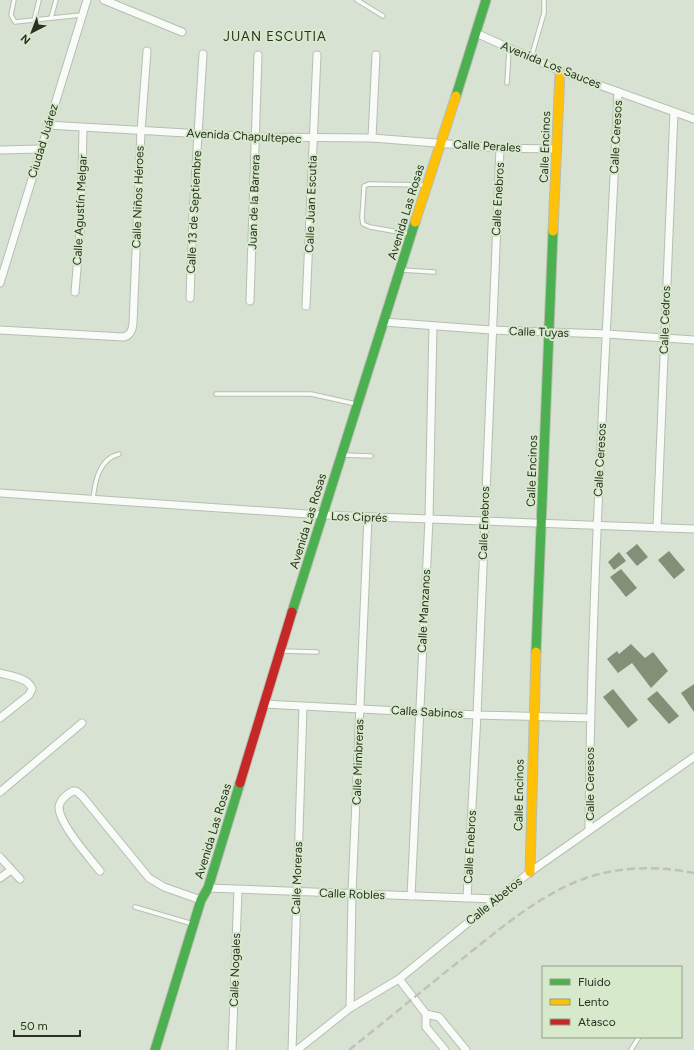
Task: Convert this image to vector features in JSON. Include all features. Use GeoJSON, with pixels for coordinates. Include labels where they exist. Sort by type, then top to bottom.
{"type":"FeatureCollection","features":[{"type":"Feature","properties":{"kind":"street","name":"Ciudad Juárez"},"geometry":{"type":"LineString","coordinates":[[0,283],[81,14],[87,0]]}},
{"type":"Feature","properties":{"kind":"street"},"geometry":{"type":"LineString","coordinates":[[104,0],[182,32]]}},
{"type":"Feature","properties":{"kind":"street","name":"Avenida Las Rosas"},"geometry":{"type":"LineString","coordinates":[[155,1050],[201,900],[208,888],[322,515],[486,0]]}},
{"type":"Feature","properties":{"kind":"street","name":"Avenida Los Sauces"},"geometry":{"type":"LineString","coordinates":[[476,33],[509,50],[560,71],[694,119]]}},
{"type":"Feature","properties":{"kind":"street","name":"Calle Niños Héroes"},"geometry":{"type":"LineString","coordinates":[[0,330],[123,337],[129,334],[133,324],[141,131],[147,51]]}},
{"type":"Feature","properties":{"kind":"street","name":"Calle 13 de Septiembre"},"geometry":{"type":"LineString","coordinates":[[190,298],[203,54]]}},
{"type":"Feature","properties":{"kind":"street","name":"Juan de la Barrera"},"geometry":{"type":"LineString","coordinates":[[250,301],[257,137],[258,55]]}},
{"type":"Feature","properties":{"kind":"street","name":"Calle Juan Escutia"},"geometry":{"type":"LineString","coordinates":[[306,306],[317,55]]}},
{"type":"Feature","properties":{"kind":"street"},"geometry":{"type":"LineString","coordinates":[[372,138],[376,55]]}},
{"type":"Feature","properties":{"kind":"street","name":"Calle Encinos"},"geometry":{"type":"LineString","coordinates":[[530,872],[533,716],[560,71]]}},
{"type":"Feature","properties":{"kind":"street","name":"Calle Ceresos"},"geometry":{"type":"LineString","coordinates":[[589,829],[590,718],[597,525],[618,92]]}},
{"type":"Feature","properties":{"kind":"street","name":"Calle Cedros"},"geometry":{"type":"LineString","coordinates":[[657,528],[674,112]]}},
{"type":"Feature","properties":{"kind":"street","name":"Avenida Chapultepec"},"geometry":{"type":"LineString","coordinates":[[47,125],[257,137],[314,139],[372,138],[440,144]]}},
{"type":"Feature","properties":{"kind":"street","name":"Calle Agustín Melgar"},"geometry":{"type":"LineString","coordinates":[[75,292],[81,222],[83,128]]}},
{"type":"Feature","properties":{"kind":"street","name":"Calle Perales"},"geometry":{"type":"LineString","coordinates":[[440,144],[500,148],[557,149]]}},
{"type":"Feature","properties":{"kind":"street","name":"Calle Enebros"},"geometry":{"type":"LineString","coordinates":[[467,898],[477,715],[491,330],[500,148]]}},
{"type":"Feature","properties":{"kind":"street"},"geometry":{"type":"LineString","coordinates":[[0,150],[40,149]]}},
{"type":"Feature","properties":{"kind":"street","name":"Calle Tuyas"},"geometry":{"type":"LineString","coordinates":[[384,322],[491,330],[607,334],[694,340]]}},
{"type":"Feature","properties":{"kind":"street","name":"Calle Manzanos"},"geometry":{"type":"LineString","coordinates":[[411,896],[429,519],[433,326]]}},
{"type":"Feature","properties":{"kind":"street","name":"Los Ciprés"},"geometry":{"type":"LineString","coordinates":[[0,493],[322,515],[694,529]]}},
{"type":"Feature","properties":{"kind":"street","name":"Calle Mimbreras"},"geometry":{"type":"LineString","coordinates":[[350,1008],[352,893],[368,517]]}},
{"type":"Feature","properties":{"kind":"street"},"geometry":{"type":"LineString","coordinates":[[0,673],[24,680],[30,684],[32,689],[29,695],[0,718]]}},
{"type":"Feature","properties":{"kind":"street","name":"Calle Sabinos"},"geometry":{"type":"LineString","coordinates":[[264,704],[477,715],[590,718]]}},
{"type":"Feature","properties":{"kind":"street","name":"Calle Moreras"},"geometry":{"type":"LineString","coordinates":[[292,1050],[303,707]]}},
{"type":"Feature","properties":{"kind":"street"},"geometry":{"type":"LineString","coordinates":[[0,792],[82,723]]}},
{"type":"Feature","properties":{"kind":"street","name":"Calle Abetos"},"geometry":{"type":"LineString","coordinates":[[297,1050],[350,1008],[399,979],[495,899],[530,872],[589,829],[694,757]]}},
{"type":"Feature","properties":{"kind":"street"},"geometry":{"type":"LineString","coordinates":[[100,871],[60,814],[60,804],[66,795],[73,791],[82,796],[149,878],[164,888],[201,900]]}},
{"type":"Feature","properties":{"kind":"street"},"geometry":{"type":"LineString","coordinates":[[0,857],[20,879]]}},
{"type":"Feature","properties":{"kind":"street"},"geometry":{"type":"LineString","coordinates":[[0,878],[11,870]]}},
{"type":"Feature","properties":{"kind":"street","name":"Calle Robles"},"geometry":{"type":"LineString","coordinates":[[208,888],[495,899]]}},
{"type":"Feature","properties":{"kind":"street","name":"Calle Nogales"},"geometry":{"type":"LineString","coordinates":[[232,1050],[238,890]]}},
{"type":"Feature","properties":{"kind":"street"},"geometry":{"type":"LineString","coordinates":[[399,979],[426,1014],[426,1027],[445,1050]]}},
{"type":"Feature","properties":{"kind":"street"},"geometry":{"type":"LineString","coordinates":[[426,1014],[439,1017],[466,1050]]}},
{"type":"Feature","properties":{"kind":"lane"},"geometry":{"type":"LineString","coordinates":[[14,0],[11,15],[12,20],[20,23],[81,14]]}},
{"type":"Feature","properties":{"kind":"lane"},"geometry":{"type":"LineString","coordinates":[[34,21],[39,0]]}},
{"type":"Feature","properties":{"kind":"lane"},"geometry":{"type":"LineString","coordinates":[[51,18],[56,0]]}},
{"type":"Feature","properties":{"kind":"lane"},"geometry":{"type":"LineString","coordinates":[[357,0],[383,16]]}},
{"type":"Feature","properties":{"kind":"lane"},"geometry":{"type":"LineString","coordinates":[[531,59],[544,13],[544,0]]}},
{"type":"Feature","properties":{"kind":"lane"},"geometry":{"type":"LineString","coordinates":[[507,83],[509,50]]}},
{"type":"Feature","properties":{"kind":"lane"},"geometry":{"type":"LineString","coordinates":[[411,234],[370,227],[363,224],[364,186],[369,184],[427,185]]}},
{"type":"Feature","properties":{"kind":"lane"},"geometry":{"type":"LineString","coordinates":[[400,270],[434,272]]}},
{"type":"Feature","properties":{"kind":"lane"},"geometry":{"type":"LineString","coordinates":[[216,394],[311,394],[357,405]]}},
{"type":"Feature","properties":{"kind":"lane"},"geometry":{"type":"LineString","coordinates":[[93,500],[98,473],[110,456],[119,454]]}},
{"type":"Feature","properties":{"kind":"lane"},"geometry":{"type":"LineString","coordinates":[[341,455],[371,456]]}},
{"type":"Feature","properties":{"kind":"lane"},"geometry":{"type":"LineString","coordinates":[[280,651],[317,652]]}},
{"type":"Feature","properties":{"kind":"lane"},"geometry":{"type":"LineString","coordinates":[[135,907],[194,924]]}},
{"type":"Feature","properties":{"kind":"lane"},"geometry":{"type":"LineString","coordinates":[[632,1050],[638,1038]]}},
{"type":"Feature","properties":{"kind":"building"},"geometry":{"type":"Polygon","coordinates":[[[637,544],[648,557],[637,566],[626,553],[637,544]]]}},
{"type":"Feature","properties":{"kind":"building"},"geometry":{"type":"Polygon","coordinates":[[[669,551],[685,570],[674,579],[658,560],[669,551]]]}},
{"type":"Feature","properties":{"kind":"building"},"geometry":{"type":"Polygon","coordinates":[[[619,552],[626,561],[614,570],[608,562],[619,552]]]}},
{"type":"Feature","properties":{"kind":"building"},"geometry":{"type":"Polygon","coordinates":[[[621,569],[637,588],[626,597],[610,577],[621,569]]]}},
{"type":"Feature","properties":{"kind":"building"},"geometry":{"type":"Polygon","coordinates":[[[631,644],[645,658],[653,652],[668,671],[651,688],[632,663],[618,673],[607,659],[617,651],[619,654],[631,644]]]}},
{"type":"Feature","properties":{"kind":"building"},"geometry":{"type":"Polygon","coordinates":[[[694,684],[694,712],[681,693],[694,684]]]}},
{"type":"Feature","properties":{"kind":"building"},"geometry":{"type":"Polygon","coordinates":[[[613,689],[638,720],[628,728],[603,697],[613,689]]]}},
{"type":"Feature","properties":{"kind":"building"},"geometry":{"type":"Polygon","coordinates":[[[657,691],[679,716],[669,724],[647,699],[657,691]]]}},
{"type":"Feature","properties":{"kind":"railway"},"geometry":{"type":"LineString","coordinates":[[349,1050],[506,924],[553,893],[586,878],[626,869],[654,868],[694,873]]}},
{"type":"Feature","properties":{"kind":"traffic: fast"},"geometry":{"type":"LineString","coordinates":[[456,96],[486,0]]}},
{"type":"Feature","properties":{"kind":"traffic: fast"},"geometry":{"type":"LineString","coordinates":[[292,612],[415,222]]}},
{"type":"Feature","properties":{"kind":"traffic: fast"},"geometry":{"type":"LineString","coordinates":[[536,652],[553,231]]}},
{"type":"Feature","properties":{"kind":"traffic: fast"},"geometry":{"type":"LineString","coordinates":[[155,1050],[201,900],[208,888],[240,783]]}},
{"type":"Feature","properties":{"kind":"traffic: slow"},"geometry":{"type":"LineString","coordinates":[[553,231],[560,71]]}},
{"type":"Feature","properties":{"kind":"traffic: slow"},"geometry":{"type":"LineString","coordinates":[[415,222],[456,96]]}},
{"type":"Feature","properties":{"kind":"traffic: slow"},"geometry":{"type":"LineString","coordinates":[[530,872],[536,652]]}},
{"type":"Feature","properties":{"kind":"traffic: jam"},"geometry":{"type":"LineString","coordinates":[[240,783],[292,612]]}},
{"type":"Feature","properties":{"kind":"district","name":"JUAN ESCUTIA"},"geometry":{"type":"Point","coordinates":[275,36]}}]}
